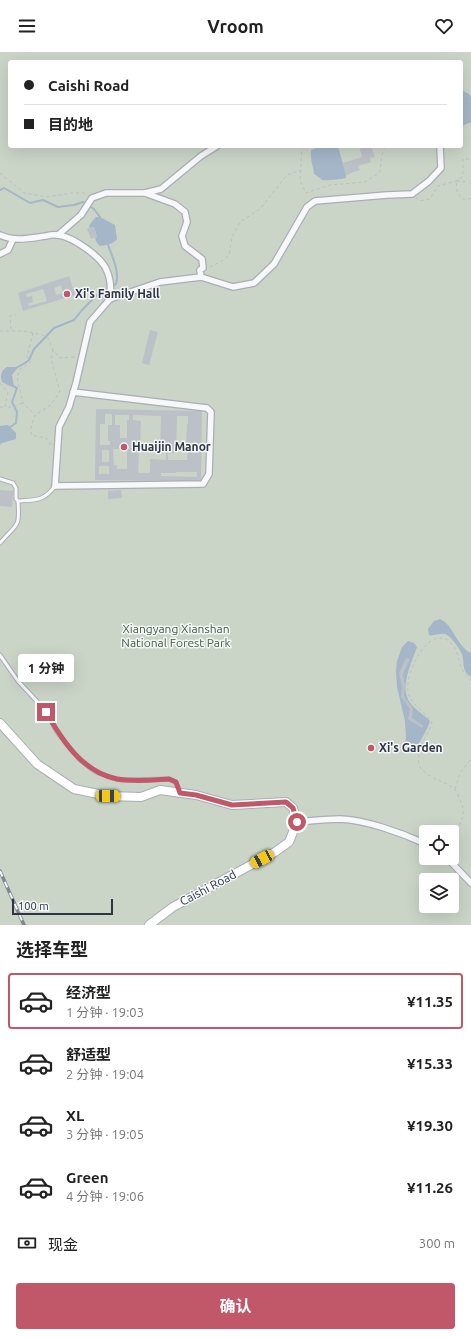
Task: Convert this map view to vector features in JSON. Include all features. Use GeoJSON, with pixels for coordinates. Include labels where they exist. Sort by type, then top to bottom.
{"type":"FeatureCollection","features":[{"type":"Feature","properties":{"kind":"street"},"geometry":{"type":"LineString","coordinates":[[58,235],[80,215],[91,199],[106,193],[145,193],[161,189],[201,156],[214,148]]}},
{"type":"Feature","properties":{"kind":"street"},"geometry":{"type":"LineString","coordinates":[[73,392],[208,408],[211,412],[209,474],[203,484],[55,486],[59,427],[73,392],[90,322],[110,298],[160,282],[201,277],[233,287],[254,283],[274,264],[306,207],[315,201],[412,194],[429,181],[441,168],[440,148]]}},
{"type":"Feature","properties":{"kind":"street"},"geometry":{"type":"LineString","coordinates":[[145,193],[175,204],[185,212],[188,222],[182,236],[185,246],[202,259],[203,268],[200,270],[201,277]]}},
{"type":"Feature","properties":{"kind":"street"},"geometry":{"type":"LineString","coordinates":[[0,235],[6,238],[22,239],[58,235],[77,242],[99,260],[107,270],[111,290],[110,298]]}},
{"type":"Feature","properties":{"kind":"street"},"geometry":{"type":"LineString","coordinates":[[0,254],[8,250],[13,239]]}},
{"type":"Feature","properties":{"kind":"street"},"geometry":{"type":"LineString","coordinates":[[0,724],[37,764],[74,790],[108,796],[141,797],[160,790],[196,795],[232,805],[286,802],[293,808],[297,822],[340,819],[370,824],[419,841]]}},
{"type":"Feature","properties":{"kind":"street","name":"Caishi Road"},"geometry":{"type":"LineString","coordinates":[[149,925],[173,907],[275,852],[289,842],[297,822]]}},
{"type":"Feature","properties":{"kind":"street"},"geometry":{"type":"LineString","coordinates":[[454,865],[471,883]]}},
{"type":"Feature","properties":{"kind":"lane"},"geometry":{"type":"LineString","coordinates":[[0,479],[14,483],[16,488],[16,499],[18,501],[19,518],[17,526],[0,543]]}},
{"type":"Feature","properties":{"kind":"lane"},"geometry":{"type":"LineString","coordinates":[[18,501],[38,500],[49,494],[55,486]]}},
{"type":"Feature","properties":{"kind":"lane"},"geometry":{"type":"LineString","coordinates":[[0,655],[18,681],[46,712],[57,732],[79,759],[96,772],[116,779],[169,779],[176,782],[180,793]]}},
{"type":"Feature","properties":{"kind":"path"},"geometry":{"type":"LineString","coordinates":[[302,148],[300,181],[306,193],[330,185],[365,182],[380,172],[381,159],[384,148]]}},
{"type":"Feature","properties":{"kind":"path"},"geometry":{"type":"LineString","coordinates":[[456,181],[463,176],[463,159],[471,159]]}},
{"type":"Feature","properties":{"kind":"path"},"geometry":{"type":"LineString","coordinates":[[203,268],[213,266],[229,255],[232,237],[240,222],[260,209],[287,175],[301,170]]}},
{"type":"Feature","properties":{"kind":"path"},"geometry":{"type":"LineString","coordinates":[[0,173],[24,193],[47,198],[71,193],[85,193],[91,199]]}},
{"type":"Feature","properties":{"kind":"path"},"geometry":{"type":"LineString","coordinates":[[456,181],[457,191],[461,199],[471,198]]}},
{"type":"Feature","properties":{"kind":"path"},"geometry":{"type":"LineString","coordinates":[[412,194],[419,201],[430,199],[438,186],[456,181],[469,182],[471,184]]}},
{"type":"Feature","properties":{"kind":"path"},"geometry":{"type":"LineString","coordinates":[[11,330],[10,316],[16,315]]}},
{"type":"Feature","properties":{"kind":"path"},"geometry":{"type":"LineString","coordinates":[[0,331],[11,330],[43,335],[48,338],[53,350],[60,358],[74,358],[82,356]]}},
{"type":"Feature","properties":{"kind":"path"},"geometry":{"type":"LineString","coordinates":[[33,333],[27,357],[31,362],[20,369],[17,377],[23,403],[34,415]]}},
{"type":"Feature","properties":{"kind":"path"},"geometry":{"type":"LineString","coordinates":[[53,350],[51,359],[60,391],[52,405],[34,415],[31,435],[46,438],[52,446],[58,449]]}},
{"type":"Feature","properties":{"kind":"path"},"geometry":{"type":"LineString","coordinates":[[0,383],[8,393],[5,407]]}},
{"type":"Feature","properties":{"kind":"path"},"geometry":{"type":"LineString","coordinates":[[0,407],[12,407],[23,403]]}},
{"type":"Feature","properties":{"kind":"path"},"geometry":{"type":"LineString","coordinates":[[459,825],[463,818],[463,806],[454,789],[430,775],[418,764],[419,749],[424,736],[431,728],[432,722],[428,716],[412,701],[408,691],[408,684],[413,666],[426,644],[434,638],[444,638],[451,642],[458,656],[462,669],[471,681]]}},
{"type":"Feature","properties":{"kind":"path"},"geometry":{"type":"LineString","coordinates":[[454,789],[460,773],[471,759]]}},
{"type":"Feature","properties":{"kind":"green space","name":"Xiangyang Xianshan National Forest Park"},"geometry":{"type":"Polygon","coordinates":[[[0,52],[471,52],[471,925],[0,925],[0,52]]]}},
{"type":"Feature","properties":{"kind":"water"},"geometry":{"type":"Polygon","coordinates":[[[463,91],[471,97],[471,123],[463,126],[463,91]]]}},
{"type":"Feature","properties":{"kind":"water"},"geometry":{"type":"Polygon","coordinates":[[[316,148],[339,148],[346,178],[322,180],[314,174],[311,150],[316,148]]]}},
{"type":"Feature","properties":{"kind":"water"},"geometry":{"type":"Polygon","coordinates":[[[96,217],[100,217],[115,225],[117,239],[114,242],[100,246],[97,243],[94,227],[89,228],[90,224],[96,217]]]}},
{"type":"Feature","properties":{"kind":"water"},"geometry":{"type":"Polygon","coordinates":[[[7,367],[18,367],[12,375],[14,387],[2,382],[1,377],[3,370],[7,367]]]}},
{"type":"Feature","properties":{"kind":"water"},"geometry":{"type":"Polygon","coordinates":[[[8,425],[16,433],[16,439],[0,445],[0,426],[8,425]]]}},
{"type":"Feature","properties":{"kind":"water"},"geometry":{"type":"Polygon","coordinates":[[[440,619],[448,626],[462,646],[471,653],[471,677],[466,672],[463,657],[455,642],[445,634],[429,635],[428,629],[434,621],[440,619]]]}},
{"type":"Feature","properties":{"kind":"water"},"geometry":{"type":"Polygon","coordinates":[[[408,641],[414,643],[417,647],[407,676],[407,698],[413,706],[430,721],[414,752],[406,750],[404,746],[406,738],[405,721],[397,687],[396,671],[397,661],[402,647],[408,641]]]}},
{"type":"Feature","properties":{"kind":"building"},"geometry":{"type":"Polygon","coordinates":[[[360,148],[372,148],[375,157],[370,158],[371,162],[358,166],[360,170],[346,175],[343,163],[362,157],[360,148]]]}},
{"type":"Feature","properties":{"kind":"building"},"geometry":{"type":"Polygon","coordinates":[[[94,227],[97,237],[91,239],[87,229],[94,227]]]}},
{"type":"Feature","properties":{"kind":"building","name":"Xi's Family Hall"},"geometry":{"type":"Polygon","coordinates":[[[69,276],[75,295],[23,311],[18,293],[69,276]],[[61,285],[54,288],[56,295],[63,293],[61,285]],[[43,289],[26,294],[27,297],[32,296],[33,302],[28,303],[29,306],[47,301],[43,289]]]}},
{"type":"Feature","properties":{"kind":"building"},"geometry":{"type":"Polygon","coordinates":[[[150,330],[158,332],[149,365],[142,363],[150,330]]]}},
{"type":"Feature","properties":{"kind":"building","name":"Huaijin Manor"},"geometry":{"type":"Polygon","coordinates":[[[96,409],[202,411],[201,481],[95,480],[96,409]],[[105,414],[105,424],[100,424],[100,445],[110,445],[110,441],[108,441],[108,425],[112,425],[112,414],[105,414]],[[115,415],[115,425],[120,425],[120,438],[127,438],[127,420],[129,420],[129,415],[115,415]],[[133,415],[133,420],[141,421],[140,443],[151,444],[151,449],[139,449],[138,473],[150,473],[150,459],[166,460],[166,453],[160,453],[161,416],[133,415]],[[177,416],[176,453],[168,453],[168,460],[187,460],[188,445],[186,445],[188,416],[177,416]],[[113,449],[114,465],[117,465],[117,469],[127,469],[127,449],[113,449]],[[102,450],[102,462],[109,462],[109,450],[102,450]],[[99,466],[99,474],[109,474],[109,466],[99,466]],[[197,472],[161,473],[161,476],[197,477],[197,472]]]}},
{"type":"Feature","properties":{"kind":"building"},"geometry":{"type":"Polygon","coordinates":[[[0,490],[13,491],[12,507],[0,506],[0,490]]]}},
{"type":"Feature","properties":{"kind":"building"},"geometry":{"type":"Polygon","coordinates":[[[121,490],[122,498],[108,499],[108,491],[121,490]]]}},
{"type":"Feature","properties":{"kind":"building"},"geometry":{"type":"Polygon","coordinates":[[[406,658],[410,659],[403,674],[405,686],[404,697],[413,708],[412,718],[424,726],[422,728],[408,719],[410,709],[401,697],[402,687],[399,673],[406,658]]]}},
{"type":"Feature","properties":{"kind":"waterway"},"geometry":{"type":"LineString","coordinates":[[0,190],[4,188],[30,203],[43,200],[58,207],[83,202],[94,209],[100,217]]}},
{"type":"Feature","properties":{"kind":"waterway"},"geometry":{"type":"LineString","coordinates":[[16,368],[29,360],[34,349],[54,328],[74,320],[99,293],[116,284],[116,269],[108,245]]}},
{"type":"Feature","properties":{"kind":"waterway"},"geometry":{"type":"LineString","coordinates":[[10,427],[16,423],[17,412],[12,402],[17,388],[13,386]]}},
{"type":"Feature","properties":{"kind":"railway"},"geometry":{"type":"LineString","coordinates":[[0,871],[24,925]]}},
{"type":"Feature","properties":{"kind":"place","name":"Xi's Family Hall"},"geometry":{"type":"Point","coordinates":[67,294]}},
{"type":"Feature","properties":{"kind":"place","name":"Huaijin Manor"},"geometry":{"type":"Point","coordinates":[124,447]}},
{"type":"Feature","properties":{"kind":"place","name":"Xi's Garden"},"geometry":{"type":"Point","coordinates":[371,748]}},
{"type":"Feature","properties":{"kind":"route"},"geometry":{"type":"LineString","coordinates":[[46,712],[57,732],[79,759],[96,772],[116,779],[126,780],[169,779],[176,782],[180,793],[196,795],[232,805],[286,802],[293,808],[297,822]]}}]}
